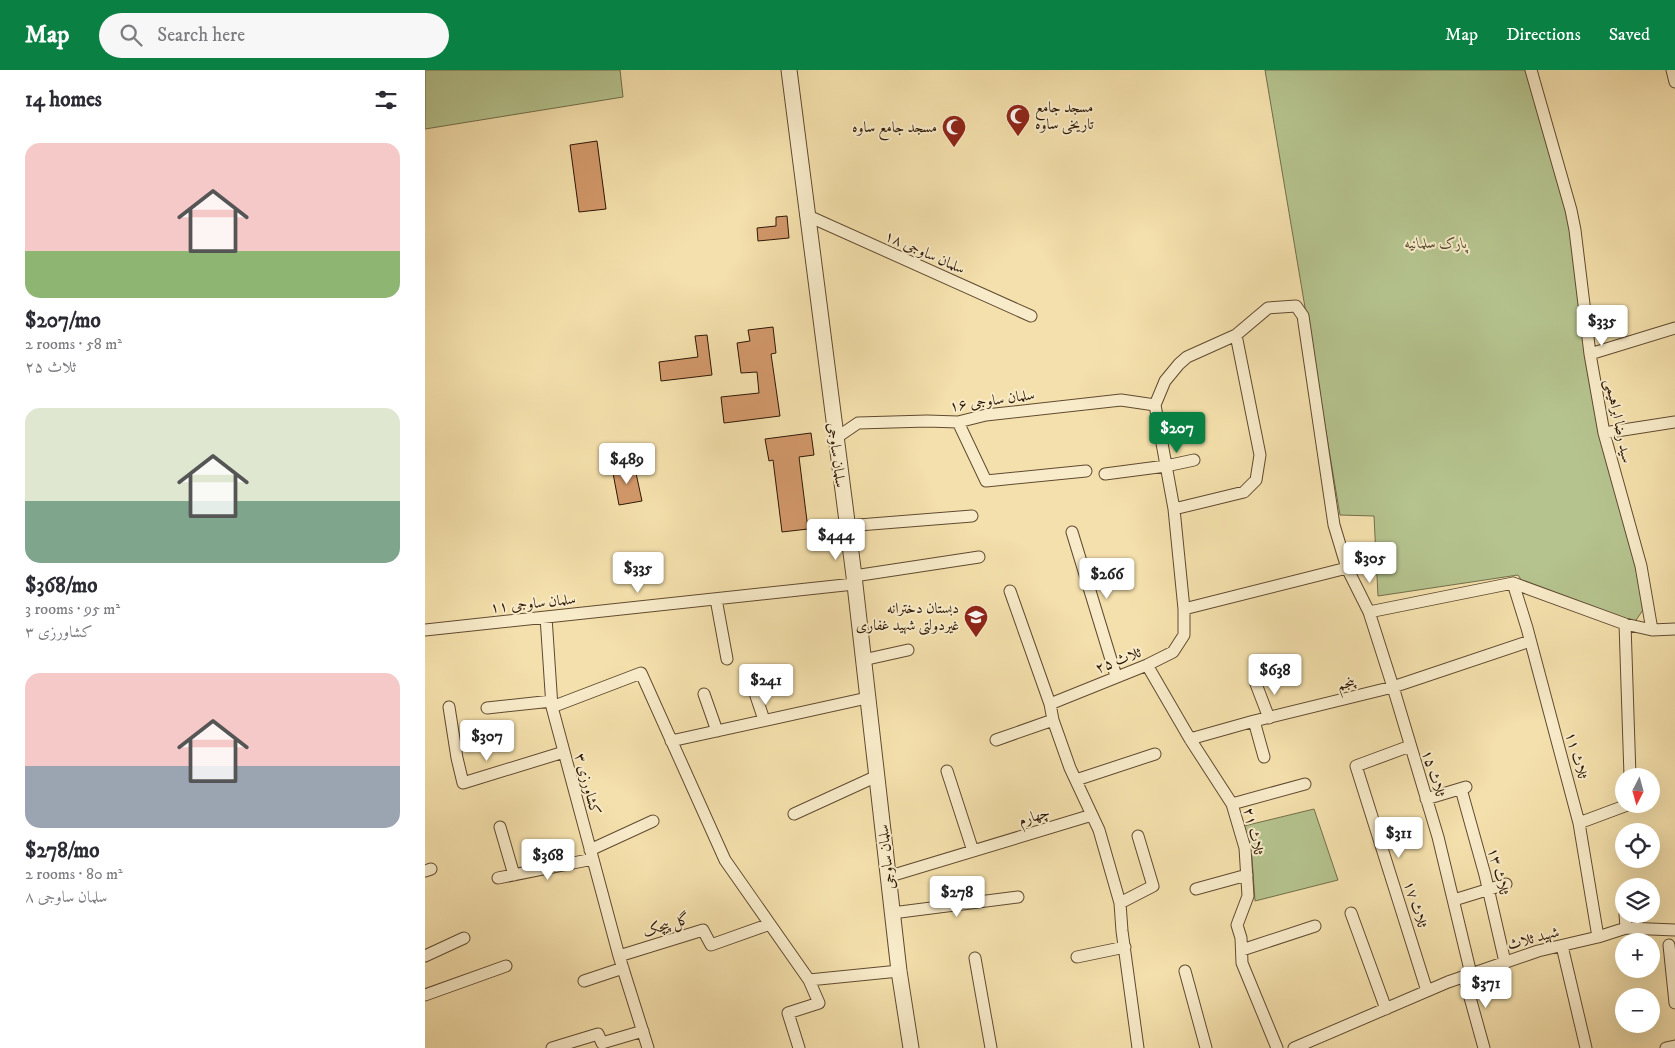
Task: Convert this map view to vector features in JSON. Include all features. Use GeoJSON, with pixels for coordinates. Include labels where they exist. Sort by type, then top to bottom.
{"type":"FeatureCollection","features":[{"type":"Feature","properties":{"kind":"street","name":"سلمان ساوجی"},"geometry":{"type":"LineString","coordinates":[[789,70],[863,660],[887,877],[911,1048]]}},
{"type":"Feature","properties":{"kind":"street","name":"سید رضا ابراهیمی"},"geometry":{"type":"LineString","coordinates":[[1531,70],[1568,194],[1575,230],[1590,354],[1604,433],[1641,566],[1652,630]]}},
{"type":"Feature","properties":{"kind":"street"},"geometry":{"type":"LineString","coordinates":[[1672,70],[1675,82]]}},
{"type":"Feature","properties":{"kind":"street","name":"سلمان ساوجی ۱۸"},"geometry":{"type":"LineString","coordinates":[[806,215],[1031,316]]}},
{"type":"Feature","properties":{"kind":"street","name":"ثلاث ۱۵"},"geometry":{"type":"LineString","coordinates":[[1237,336],[1268,308],[1296,306],[1303,316],[1334,525],[1347,568],[1369,612],[1426,799],[1454,900],[1467,975],[1483,1048]]}},
{"type":"Feature","properties":{"kind":"street"},"geometry":{"type":"LineString","coordinates":[[1590,354],[1675,328]]}},
{"type":"Feature","properties":{"kind":"street"},"geometry":{"type":"LineString","coordinates":[[1155,405],[1165,381],[1179,364],[1193,354],[1237,336],[1261,455],[1256,480],[1244,492],[1174,508]]}},
{"type":"Feature","properties":{"kind":"street","name":"سلمان ساوجی ۱۶"},"geometry":{"type":"LineString","coordinates":[[835,438],[858,423],[958,422],[986,415],[1121,400],[1155,405]]}},
{"type":"Feature","properties":{"kind":"street","name":"ثلاث ۲۵"},"geometry":{"type":"LineString","coordinates":[[1050,704],[1116,676],[1147,666],[1173,652],[1184,635],[1184,609],[1174,508],[1155,405]]}},
{"type":"Feature","properties":{"kind":"street"},"geometry":{"type":"LineString","coordinates":[[958,422],[986,481],[1086,471]]}},
{"type":"Feature","properties":{"kind":"street"},"geometry":{"type":"LineString","coordinates":[[1604,433],[1675,422]]}},
{"type":"Feature","properties":{"kind":"street"},"geometry":{"type":"LineString","coordinates":[[1105,474],[1166,466],[1194,460]]}},
{"type":"Feature","properties":{"kind":"street"},"geometry":{"type":"LineString","coordinates":[[846,526],[972,516]]}},
{"type":"Feature","properties":{"kind":"street"},"geometry":{"type":"LineString","coordinates":[[1072,532],[1116,676]]}},
{"type":"Feature","properties":{"kind":"street","name":"سلمان ساوجی ۱۱"},"geometry":{"type":"LineString","coordinates":[[425,630],[716,598],[853,580],[979,557]]}},
{"type":"Feature","properties":{"kind":"street"},"geometry":{"type":"LineString","coordinates":[[1184,609],[1347,568]]}},
{"type":"Feature","properties":{"kind":"street"},"geometry":{"type":"LineString","coordinates":[[1369,612],[1513,584],[1625,624],[1652,630],[1675,629]]}},
{"type":"Feature","properties":{"kind":"street","name":"ثلاث ۱۱"},"geometry":{"type":"LineString","coordinates":[[1513,584],[1531,641],[1579,823],[1598,937]]}},
{"type":"Feature","properties":{"kind":"street"},"geometry":{"type":"LineString","coordinates":[[1010,591],[1050,704],[1053,720],[1105,848],[1120,903],[1138,1048]]}},
{"type":"Feature","properties":{"kind":"street"},"geometry":{"type":"LineString","coordinates":[[716,598],[727,659]]}},
{"type":"Feature","properties":{"kind":"street","name":"کشاورزی ۳"},"geometry":{"type":"LineString","coordinates":[[546,617],[552,704],[619,956],[648,1048]]}},
{"type":"Feature","properties":{"kind":"street"},"geometry":{"type":"LineString","coordinates":[[1625,624],[1630,768]]}},
{"type":"Feature","properties":{"kind":"street","name":"پنجم"},"geometry":{"type":"LineString","coordinates":[[1191,739],[1254,721],[1393,687],[1531,641]]}},
{"type":"Feature","properties":{"kind":"street"},"geometry":{"type":"LineString","coordinates":[[863,660],[908,650]]}},
{"type":"Feature","properties":{"kind":"street","name":"ثلاث ۲۱"},"geometry":{"type":"LineString","coordinates":[[1147,666],[1232,804],[1245,848],[1247,875],[1248,896],[1237,925],[1241,938],[1242,963],[1277,1048]]}},
{"type":"Feature","properties":{"kind":"street"},"geometry":{"type":"LineString","coordinates":[[487,708],[552,704],[641,673],[725,860],[809,980],[819,1003],[788,1013],[799,1048]]}},
{"type":"Feature","properties":{"kind":"street"},"geometry":{"type":"LineString","coordinates":[[1256,684],[1269,718]]}},
{"type":"Feature","properties":{"kind":"street"},"geometry":{"type":"LineString","coordinates":[[753,687],[764,720]]}},
{"type":"Feature","properties":{"kind":"street"},"geometry":{"type":"LineString","coordinates":[[704,694],[717,731]]}},
{"type":"Feature","properties":{"kind":"street"},"geometry":{"type":"LineString","coordinates":[[671,741],[867,698]]}},
{"type":"Feature","properties":{"kind":"street"},"geometry":{"type":"LineString","coordinates":[[449,707],[463,783],[564,752]]}},
{"type":"Feature","properties":{"kind":"street"},"geometry":{"type":"LineString","coordinates":[[996,740],[1053,720]]}},
{"type":"Feature","properties":{"kind":"street"},"geometry":{"type":"LineString","coordinates":[[1254,721],[1264,757]]}},
{"type":"Feature","properties":{"kind":"street","name":"ثلاث ۱۷"},"geometry":{"type":"LineString","coordinates":[[1410,746],[1356,766],[1427,991]]}},
{"type":"Feature","properties":{"kind":"street"},"geometry":{"type":"LineString","coordinates":[[1076,780],[1155,754]]}},
{"type":"Feature","properties":{"kind":"street"},"geometry":{"type":"LineString","coordinates":[[947,771],[973,851]]}},
{"type":"Feature","properties":{"kind":"street"},"geometry":{"type":"LineString","coordinates":[[793,814],[877,776]]}},
{"type":"Feature","properties":{"kind":"street"},"geometry":{"type":"LineString","coordinates":[[1232,804],[1305,784]]}},
{"type":"Feature","properties":{"kind":"street","name":"ثلاث ۱۳"},"geometry":{"type":"LineString","coordinates":[[1426,799],[1464,788],[1505,962]]}},
{"type":"Feature","properties":{"kind":"street"},"geometry":{"type":"LineString","coordinates":[[1579,823],[1615,810]]}},
{"type":"Feature","properties":{"kind":"street","name":"چهارم"},"geometry":{"type":"LineString","coordinates":[[887,877],[1092,815]]}},
{"type":"Feature","properties":{"kind":"street"},"geometry":{"type":"LineString","coordinates":[[498,878],[592,855],[653,821]]}},
{"type":"Feature","properties":{"kind":"street"},"geometry":{"type":"LineString","coordinates":[[500,826],[513,875]]}},
{"type":"Feature","properties":{"kind":"street"},"geometry":{"type":"LineString","coordinates":[[1120,903],[1153,886],[1138,836]]}},
{"type":"Feature","properties":{"kind":"street"},"geometry":{"type":"LineString","coordinates":[[1196,889],[1247,875]]}},
{"type":"Feature","properties":{"kind":"street"},"geometry":{"type":"LineString","coordinates":[[1454,900],[1506,884]]}},
{"type":"Feature","properties":{"kind":"street"},"geometry":{"type":"LineString","coordinates":[[892,913],[1018,896]]}},
{"type":"Feature","properties":{"kind":"street"},"geometry":{"type":"LineString","coordinates":[[1351,913],[1386,1009]]}},
{"type":"Feature","properties":{"kind":"street"},"geometry":{"type":"LineString","coordinates":[[1626,923],[1626,928]]}},
{"type":"Feature","properties":{"kind":"street","name":"گل پیچک"},"geometry":{"type":"LineString","coordinates":[[619,956],[703,930],[711,945],[770,924]]}},
{"type":"Feature","properties":{"kind":"street"},"geometry":{"type":"LineString","coordinates":[[1242,950],[1315,926]]}},
{"type":"Feature","properties":{"kind":"street","name":"شهید ثلاث"},"geometry":{"type":"LineString","coordinates":[[1294,1048],[1314,1044],[1427,991],[1537,951],[1598,937],[1626,928],[1675,930]]}},
{"type":"Feature","properties":{"kind":"street"},"geometry":{"type":"LineString","coordinates":[[425,956],[464,938]]}},
{"type":"Feature","properties":{"kind":"street"},"geometry":{"type":"LineString","coordinates":[[1669,945],[1675,1003]]}},
{"type":"Feature","properties":{"kind":"street"},"geometry":{"type":"LineString","coordinates":[[1562,946],[1586,1048]]}},
{"type":"Feature","properties":{"kind":"street"},"geometry":{"type":"LineString","coordinates":[[1077,957],[1125,947]]}},
{"type":"Feature","properties":{"kind":"street"},"geometry":{"type":"LineString","coordinates":[[975,958],[991,1048]]}},
{"type":"Feature","properties":{"kind":"street"},"geometry":{"type":"LineString","coordinates":[[425,994],[506,966]]}},
{"type":"Feature","properties":{"kind":"street"},"geometry":{"type":"LineString","coordinates":[[583,981],[623,968]]}},
{"type":"Feature","properties":{"kind":"street"},"geometry":{"type":"LineString","coordinates":[[809,980],[899,971]]}},
{"type":"Feature","properties":{"kind":"street"},"geometry":{"type":"LineString","coordinates":[[1185,971],[1206,1048]]}},
{"type":"Feature","properties":{"kind":"street"},"geometry":{"type":"LineString","coordinates":[[552,1048],[598,1034],[602,1043],[643,1031]]}},
{"type":"Feature","properties":{"kind":"street"},"geometry":{"type":"LineString","coordinates":[[1666,1048],[1675,1046]]}},
{"type":"Feature","properties":{"kind":"green space"},"geometry":{"type":"Polygon","coordinates":[[[425,70],[620,70],[623,97],[425,129],[425,70]]]}},
{"type":"Feature","properties":{"kind":"green space","name":"پارک سلمانیه"},"geometry":{"type":"Polygon","coordinates":[[[1265,70],[1530,70],[1571,210],[1593,369],[1647,604],[1632,626],[1527,589],[1518,575],[1378,596],[1374,516],[1340,515],[1265,70]]]}},
{"type":"Feature","properties":{"kind":"green space"},"geometry":{"type":"Polygon","coordinates":[[[1314,809],[1338,880],[1255,901],[1252,858],[1244,826],[1314,809]]]}},
{"type":"Feature","properties":{"kind":"building"},"geometry":{"type":"Polygon","coordinates":[[[597,141],[606,209],[579,212],[570,145],[597,141]]]}},
{"type":"Feature","properties":{"kind":"building"},"geometry":{"type":"Polygon","coordinates":[[[787,216],[789,238],[758,241],[757,228],[776,226],[776,217],[787,216]]]}},
{"type":"Feature","properties":{"kind":"building"},"geometry":{"type":"Polygon","coordinates":[[[773,327],[776,353],[771,354],[780,416],[724,423],[721,397],[759,393],[757,372],[741,373],[737,343],[750,341],[748,330],[773,327]]]}},
{"type":"Feature","properties":{"kind":"building"},"geometry":{"type":"Polygon","coordinates":[[[707,335],[712,375],[661,381],[659,362],[698,357],[695,336],[707,335]]]}},
{"type":"Feature","properties":{"kind":"building"},"geometry":{"type":"Polygon","coordinates":[[[811,433],[814,455],[799,457],[808,529],[782,532],[773,460],[769,461],[765,439],[811,433]]]}},
{"type":"Feature","properties":{"kind":"building"},"geometry":{"type":"Polygon","coordinates":[[[634,464],[642,501],[619,505],[612,468],[634,464]]]}},
{"type":"Feature","properties":{"kind":"place","name":"مسجد جامع تاریخی ساوه"},"geometry":{"type":"Point","coordinates":[1018,137]}},
{"type":"Feature","properties":{"kind":"place","name":"مسجد جامع ساوه"},"geometry":{"type":"Point","coordinates":[954,148]}},
{"type":"Feature","properties":{"kind":"place","name":"دبستان دخترانه غیردولتی شهید غفاری"},"geometry":{"type":"Point","coordinates":[976,638]}}]}
